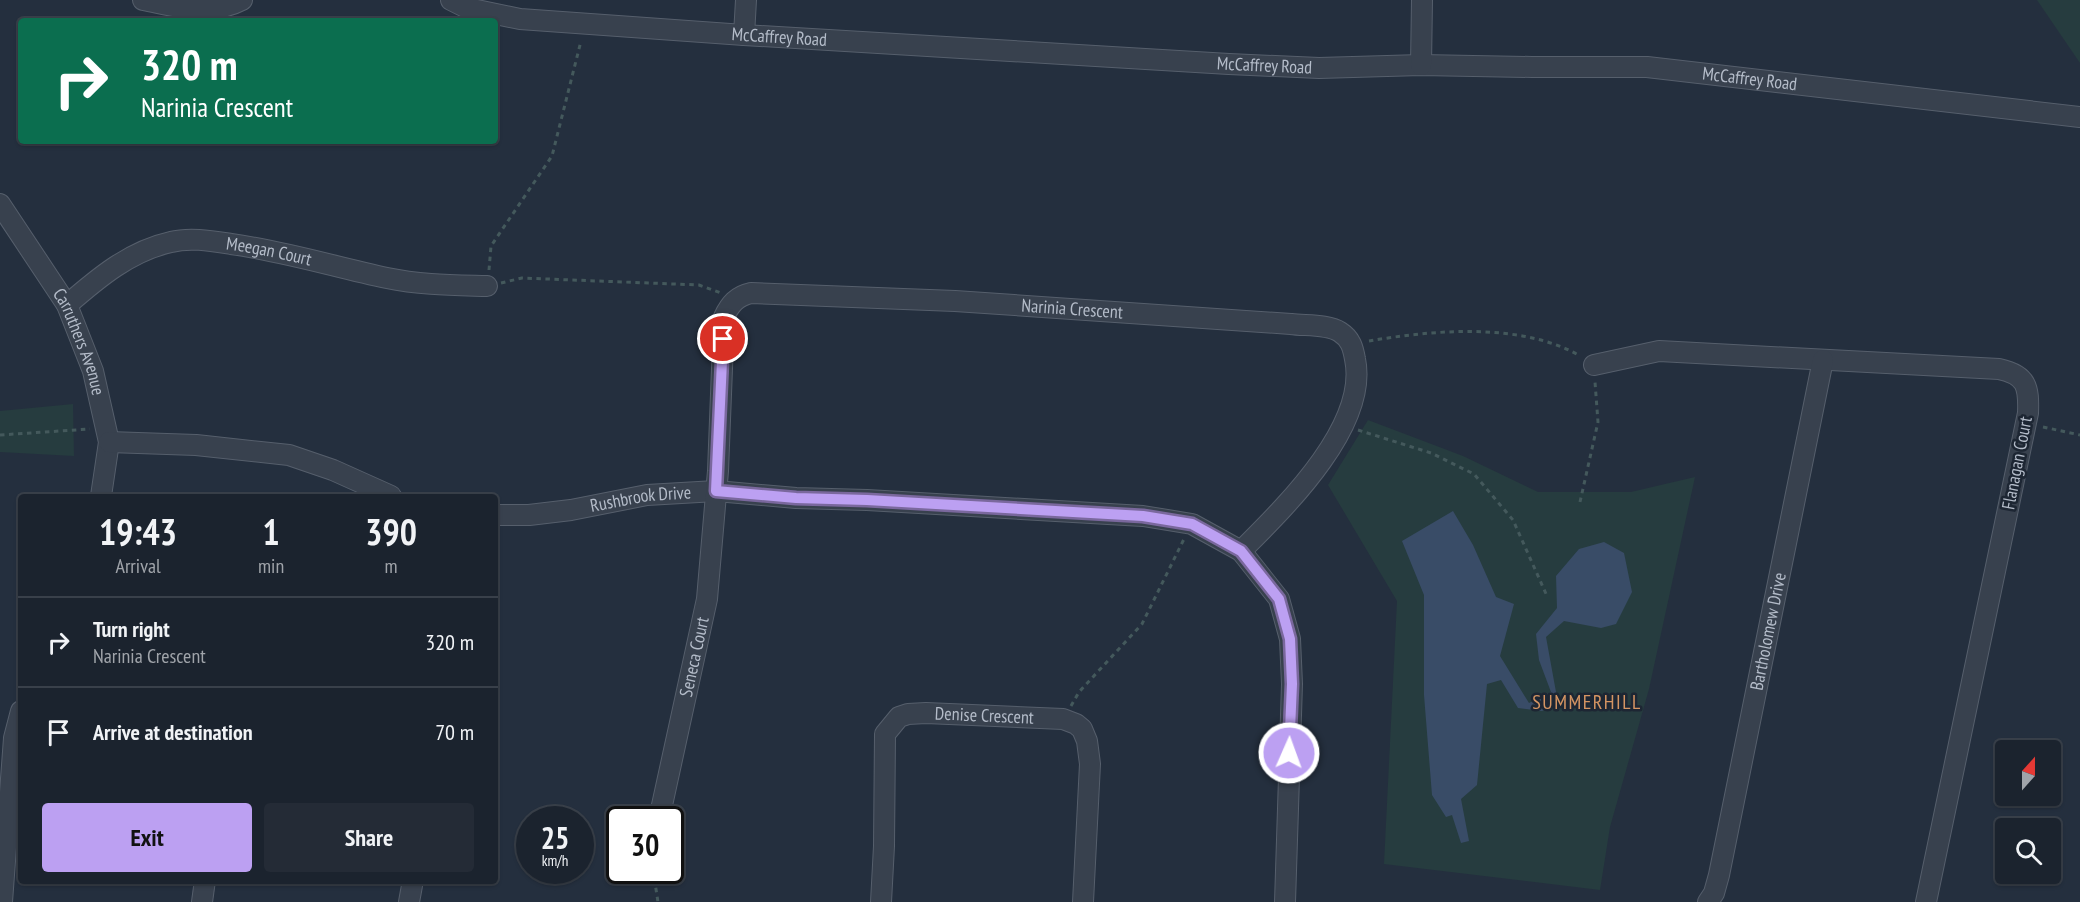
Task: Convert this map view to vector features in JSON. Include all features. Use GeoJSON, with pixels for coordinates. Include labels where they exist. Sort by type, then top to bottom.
{"type":"FeatureCollection","features":[{"type":"Feature","properties":{"kind":"street"},"geometry":{"type":"LineString","coordinates":[[143,0],[198,11],[230,6],[242,0]]}},
{"type":"Feature","properties":{"kind":"street","name":"McCaffrey Road"},"geometry":{"type":"LineString","coordinates":[[451,0],[487,14],[520,20],[1308,68],[1421,65],[1532,68],[1647,66],[2080,117]]}},
{"type":"Feature","properties":{"kind":"street"},"geometry":{"type":"LineString","coordinates":[[744,35],[746,0]]}},
{"type":"Feature","properties":{"kind":"street"},"geometry":{"type":"LineString","coordinates":[[1421,65],[1422,0]]}},
{"type":"Feature","properties":{"kind":"street","name":"Carruthers Avenue"},"geometry":{"type":"LineString","coordinates":[[0,204],[67,305],[93,371],[108,435],[101,494]]}},
{"type":"Feature","properties":{"kind":"street","name":"Meegan Court"},"geometry":{"type":"LineString","coordinates":[[67,305],[102,275],[139,252],[173,241],[208,240],[277,251],[430,285],[487,286]]}},
{"type":"Feature","properties":{"kind":"street","name":"Narinia Crescent"},"geometry":{"type":"LineString","coordinates":[[736,299],[752,293],[955,301],[1279,323],[1340,332],[1352,344]]}},
{"type":"Feature","properties":{"kind":"street"},"geometry":{"type":"LineString","coordinates":[[716,491],[723,326],[729,304],[736,299]]}},
{"type":"Feature","properties":{"kind":"street"},"geometry":{"type":"LineString","coordinates":[[1241,551],[1308,478],[1334,444],[1344,426],[1352,401],[1357,369],[1352,344]]}},
{"type":"Feature","properties":{"kind":"street","name":"Flanagan Court"},"geometry":{"type":"LineString","coordinates":[[1594,365],[1659,351],[1999,369],[2013,372],[2024,381],[2029,393],[2026,423],[1926,902]]}},
{"type":"Feature","properties":{"kind":"street","name":"Bartholomew Drive"},"geometry":{"type":"LineString","coordinates":[[1708,902],[1714,893],[1719,875],[1823,360]]}},
{"type":"Feature","properties":{"kind":"street"},"geometry":{"type":"LineString","coordinates":[[108,435],[289,455],[333,470],[387,494]]}},
{"type":"Feature","properties":{"kind":"street","name":"Rushbrook Drive"},"geometry":{"type":"LineString","coordinates":[[498,515],[529,515],[571,510],[647,495],[716,491],[796,498],[1143,516],[1192,524],[1241,551],[1279,599],[1290,639],[1292,684],[1285,902]]}},
{"type":"Feature","properties":{"kind":"street","name":"Seneca Court"},"geometry":{"type":"LineString","coordinates":[[662,806],[707,599],[716,491]]}},
{"type":"Feature","properties":{"kind":"street","name":"Denise Crescent"},"geometry":{"type":"LineString","coordinates":[[881,902],[885,734],[899,717],[926,713],[1063,719]]}},
{"type":"Feature","properties":{"kind":"street"},"geometry":{"type":"LineString","coordinates":[[1063,719],[1082,729],[1087,741],[1090,765],[1083,902]]}},
{"type":"Feature","properties":{"kind":"street"},"geometry":{"type":"LineString","coordinates":[[2,902],[14,738],[18,723]]}},
{"type":"Feature","properties":{"kind":"street"},"geometry":{"type":"LineString","coordinates":[[202,902],[204,884]]}},
{"type":"Feature","properties":{"kind":"street"},"geometry":{"type":"LineString","coordinates":[[408,902],[412,884]]}},
{"type":"Feature","properties":{"kind":"path"},"geometry":{"type":"LineString","coordinates":[[585,24],[552,156],[491,246],[487,286],[522,278],[699,285],[736,299]]}},
{"type":"Feature","properties":{"kind":"path"},"geometry":{"type":"LineString","coordinates":[[1352,344],[1390,338],[1468,332],[1524,336],[1566,348],[1594,365],[1598,422],[1580,502]]}},
{"type":"Feature","properties":{"kind":"path"},"geometry":{"type":"LineString","coordinates":[[2026,423],[2080,435]]}},
{"type":"Feature","properties":{"kind":"path"},"geometry":{"type":"LineString","coordinates":[[1344,426],[1431,453],[1474,474],[1513,520],[1547,596]]}},
{"type":"Feature","properties":{"kind":"path"},"geometry":{"type":"LineString","coordinates":[[0,435],[108,435]]}},
{"type":"Feature","properties":{"kind":"path"},"geometry":{"type":"LineString","coordinates":[[1063,719],[1079,692],[1142,624],[1192,524]]}},
{"type":"Feature","properties":{"kind":"path"},"geometry":{"type":"LineString","coordinates":[[655,884],[658,902]]}},
{"type":"Feature","properties":{"kind":"green space"},"geometry":{"type":"Polygon","coordinates":[[[2037,0],[2080,0],[2080,63],[2037,0]]]}},
{"type":"Feature","properties":{"kind":"green space"},"geometry":{"type":"Polygon","coordinates":[[[73,404],[74,456],[0,452],[0,411],[73,404]]]}},
{"type":"Feature","properties":{"kind":"green space"},"geometry":{"type":"Polygon","coordinates":[[[1368,420],[1463,456],[1538,492],[1631,492],[1695,477],[1649,689],[1610,827],[1600,890],[1384,864],[1397,601],[1328,485],[1368,420]]]}},
{"type":"Feature","properties":{"kind":"water"},"geometry":{"type":"Polygon","coordinates":[[[1453,511],[1473,545],[1496,597],[1514,604],[1500,656],[1529,703],[1551,692],[1539,660],[1536,634],[1557,608],[1556,576],[1579,549],[1604,542],[1624,553],[1632,592],[1616,624],[1601,628],[1564,621],[1546,637],[1558,703],[1542,711],[1518,708],[1501,680],[1487,684],[1477,785],[1461,799],[1469,841],[1461,843],[1452,815],[1446,817],[1432,795],[1424,695],[1424,595],[1402,541],[1453,511]]]}},
{"type":"Feature","properties":{"kind":"district","name":"SUMMERHILL"},"geometry":{"type":"Point","coordinates":[1587,702]}},
{"type":"Feature","properties":{"kind":"route"},"geometry":{"type":"LineString","coordinates":[[723,339],[716,491],[796,498],[1143,516],[1192,524],[1241,551],[1279,599],[1290,639],[1292,684],[1289,753]]}}]}
